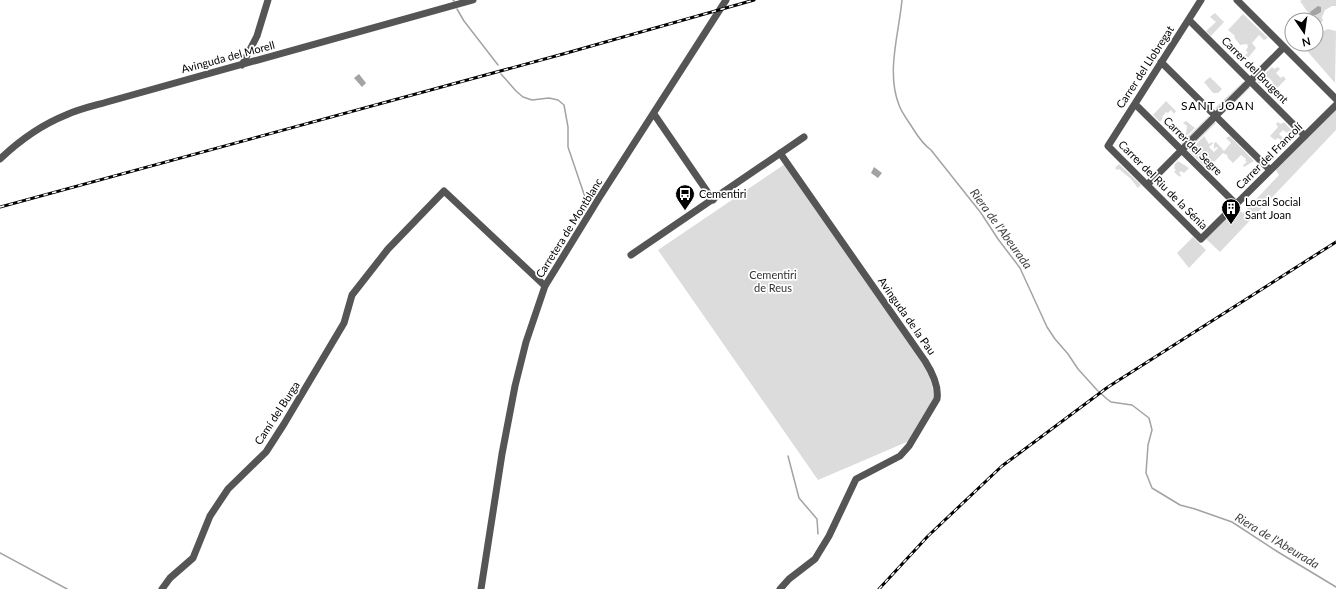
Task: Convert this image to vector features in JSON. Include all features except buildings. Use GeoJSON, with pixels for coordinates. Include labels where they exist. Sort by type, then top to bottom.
{"type":"FeatureCollection","features":[{"type":"Feature","properties":{"kind":"street"},"geometry":{"type":"LineString","coordinates":[[242,65],[257,36],[268,0]]}},
{"type":"Feature","properties":{"kind":"street","name":"Avinguda del Morell"},"geometry":{"type":"LineString","coordinates":[[0,160],[26,137],[66,115],[107,102],[473,0]]}},
{"type":"Feature","properties":{"kind":"street","name":"Carretera de Montblanc"},"geometry":{"type":"LineString","coordinates":[[481,589],[502,454],[515,386],[526,342],[545,286],[726,0]]}},
{"type":"Feature","properties":{"kind":"street","name":"Carrer del Llobregat"},"geometry":{"type":"LineString","coordinates":[[1108,146],[1201,0]]}},
{"type":"Feature","properties":{"kind":"street"},"geometry":{"type":"LineString","coordinates":[[1147,185],[1284,47],[1237,0]]}},
{"type":"Feature","properties":{"kind":"street","name":"Carrer del Brugent"},"geometry":{"type":"LineString","coordinates":[[1189,20],[1305,136]]}},
{"type":"Feature","properties":{"kind":"street"},"geometry":{"type":"LineString","coordinates":[[1289,52],[1336,99]]}},
{"type":"Feature","properties":{"kind":"street"},"geometry":{"type":"LineString","coordinates":[[1161,62],[1270,170]]}},
{"type":"Feature","properties":{"kind":"street","name":"Carrer del Segre"},"geometry":{"type":"LineString","coordinates":[[1135,104],[1236,204]]}},
{"type":"Feature","properties":{"kind":"street","name":"Carrer del Francolí"},"geometry":{"type":"LineString","coordinates":[[1201,239],[1336,105]]}},
{"type":"Feature","properties":{"kind":"street"},"geometry":{"type":"LineString","coordinates":[[654,114],[713,200]]}},
{"type":"Feature","properties":{"kind":"street"},"geometry":{"type":"LineString","coordinates":[[631,255],[804,137]]}},
{"type":"Feature","properties":{"kind":"street","name":"Carrer del Riu de la Sénia"},"geometry":{"type":"LineString","coordinates":[[1108,146],[1201,239]]}},
{"type":"Feature","properties":{"kind":"street","name":"Avinguda de la Pau"},"geometry":{"type":"LineString","coordinates":[[780,154],[925,361],[931,371],[938,393],[937,400],[909,446],[900,456],[856,479],[829,536],[814,559],[789,579],[780,589]]}},
{"type":"Feature","properties":{"kind":"street","name":"Camí del Burga"},"geometry":{"type":"LineString","coordinates":[[162,589],[170,578],[193,558],[210,516],[228,489],[266,452],[344,323],[352,295],[388,249],[444,191],[545,286]]}},
{"type":"Feature","properties":{"kind":"green space"},"geometry":{"type":"Polygon","coordinates":[[[1336,0],[1336,6],[1332,6],[1325,10],[1324,12],[1308,12],[1300,1],[1336,0]]]}},
{"type":"Feature","properties":{"kind":"green space"},"geometry":{"type":"Polygon","coordinates":[[[1215,13],[1224,22],[1211,36],[1206,31],[1216,22],[1210,17],[1215,13]]]}},
{"type":"Feature","properties":{"kind":"green space"},"geometry":{"type":"Polygon","coordinates":[[[1243,14],[1268,38],[1264,40],[1259,35],[1252,43],[1256,48],[1248,58],[1245,55],[1248,53],[1246,50],[1248,47],[1247,44],[1240,45],[1234,37],[1235,36],[1228,30],[1243,14]]]}},
{"type":"Feature","properties":{"kind":"green space"},"geometry":{"type":"Polygon","coordinates":[[[1328,29],[1336,31],[1335,83],[1308,52],[1324,52],[1324,31],[1328,29]]]}},
{"type":"Feature","properties":{"kind":"green space"},"geometry":{"type":"Polygon","coordinates":[[[1272,67],[1274,69],[1278,67],[1280,69],[1276,73],[1281,78],[1283,76],[1286,79],[1270,95],[1266,90],[1273,82],[1268,77],[1260,84],[1257,81],[1272,67]]]}},
{"type":"Feature","properties":{"kind":"green space"},"geometry":{"type":"Polygon","coordinates":[[[1210,77],[1222,89],[1218,93],[1213,93],[1204,82],[1210,77]]]}},
{"type":"Feature","properties":{"kind":"green space"},"geometry":{"type":"Polygon","coordinates":[[[1243,82],[1250,88],[1222,115],[1215,108],[1243,82]]]}},
{"type":"Feature","properties":{"kind":"green space"},"geometry":{"type":"Polygon","coordinates":[[[1166,101],[1176,111],[1174,114],[1171,110],[1168,113],[1166,112],[1160,122],[1153,115],[1166,101]]]}},
{"type":"Feature","properties":{"kind":"green space"},"geometry":{"type":"Polygon","coordinates":[[[1336,109],[1336,130],[1220,252],[1206,239],[1236,209],[1243,213],[1279,175],[1275,169],[1336,109]]]}},
{"type":"Feature","properties":{"kind":"green space"},"geometry":{"type":"Polygon","coordinates":[[[1209,116],[1216,123],[1188,150],[1181,143],[1209,116]]]}},
{"type":"Feature","properties":{"kind":"green space"},"geometry":{"type":"Polygon","coordinates":[[[1186,121],[1195,128],[1181,141],[1180,139],[1186,134],[1187,126],[1183,123],[1186,121]]]}},
{"type":"Feature","properties":{"kind":"green space"},"geometry":{"type":"Polygon","coordinates":[[[1278,122],[1281,124],[1284,122],[1296,135],[1292,139],[1290,138],[1291,135],[1288,131],[1287,133],[1283,130],[1279,134],[1288,143],[1287,144],[1278,138],[1275,140],[1270,136],[1278,127],[1276,124],[1278,122]]]}},
{"type":"Feature","properties":{"kind":"green space"},"geometry":{"type":"Polygon","coordinates":[[[1204,136],[1209,144],[1212,142],[1213,143],[1209,147],[1214,152],[1218,148],[1216,147],[1214,149],[1214,143],[1216,142],[1224,151],[1231,143],[1226,138],[1230,136],[1254,161],[1244,167],[1243,165],[1247,162],[1241,155],[1233,163],[1227,155],[1223,153],[1207,169],[1189,151],[1204,136]]]}},
{"type":"Feature","properties":{"kind":"green space"},"geometry":{"type":"Polygon","coordinates":[[[1178,161],[1189,168],[1184,173],[1181,171],[1179,173],[1181,175],[1180,177],[1174,172],[1176,170],[1174,165],[1178,161]]]}},
{"type":"Feature","properties":{"kind":"green space","name":"Cementiri de Reus"},"geometry":{"type":"Polygon","coordinates":[[[785,164],[928,370],[935,398],[909,441],[818,480],[658,250],[785,164]]]}},
{"type":"Feature","properties":{"kind":"green space"},"geometry":{"type":"Polygon","coordinates":[[[1119,164],[1141,185],[1138,188],[1130,178],[1119,169],[1117,170],[1115,168],[1119,164]]]}},
{"type":"Feature","properties":{"kind":"green space"},"geometry":{"type":"Polygon","coordinates":[[[1193,237],[1206,250],[1189,268],[1177,253],[1193,237]]]}},
{"type":"Feature","properties":{"kind":"shaded area"},"geometry":{"type":"Polygon","coordinates":[[[1318,6],[1321,7],[1321,12],[1310,12],[1318,6]]]}},
{"type":"Feature","properties":{"kind":"shaded area"},"geometry":{"type":"Polygon","coordinates":[[[359,74],[366,83],[362,87],[354,78],[359,74]]]}},
{"type":"Feature","properties":{"kind":"shaded area"},"geometry":{"type":"Polygon","coordinates":[[[874,167],[882,173],[878,178],[871,173],[874,167]]]}},
{"type":"Feature","properties":{"kind":"waterway","name":"Riera de l'Abeurada"},"geometry":{"type":"LineString","coordinates":[[902,0],[893,66],[895,92],[901,110],[919,138],[931,150],[981,213],[1020,268],[1047,327],[1078,369],[1097,390],[1111,402],[1132,405],[1149,418],[1152,430],[1148,445],[1146,473],[1152,488],[1180,505],[1232,522],[1336,587]]}},
{"type":"Feature","properties":{"kind":"waterway"},"geometry":{"type":"LineString","coordinates":[[457,9],[464,21],[498,65]]}},
{"type":"Feature","properties":{"kind":"waterway"},"geometry":{"type":"LineString","coordinates":[[501,74],[523,97],[532,100],[549,98],[558,100],[564,105],[568,127],[568,147],[586,200]]}},
{"type":"Feature","properties":{"kind":"waterway"},"geometry":{"type":"LineString","coordinates":[[788,456],[799,498],[817,519],[818,534]]}},
{"type":"Feature","properties":{"kind":"waterway"},"geometry":{"type":"LineString","coordinates":[[0,553],[67,589]]}},
{"type":"Feature","properties":{"kind":"railway"},"geometry":{"type":"LineString","coordinates":[[0,207],[563,54],[754,0]]}},
{"type":"Feature","properties":{"kind":"railway"},"geometry":{"type":"LineString","coordinates":[[879,589],[928,536],[1002,466],[1108,387],[1336,242]]}},
{"type":"Feature","properties":{"kind":"place","name":"Cementiri"},"geometry":{"type":"Point","coordinates":[685,211]}},
{"type":"Feature","properties":{"kind":"place","name":"Local Social Sant Joan"},"geometry":{"type":"Point","coordinates":[1231,225]}},
{"type":"Feature","properties":{"kind":"district","name":"SANT JOAN"},"geometry":{"type":"Point","coordinates":[1218,106]}}]}
